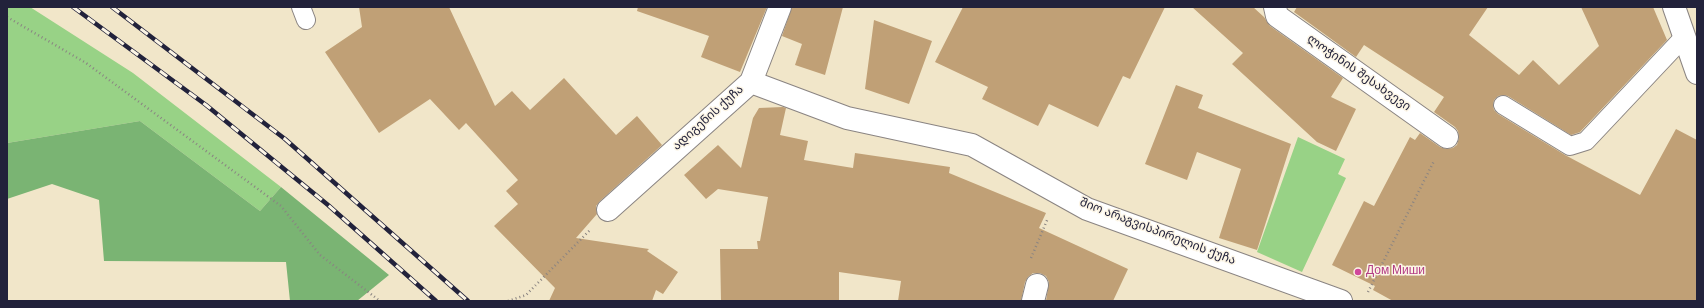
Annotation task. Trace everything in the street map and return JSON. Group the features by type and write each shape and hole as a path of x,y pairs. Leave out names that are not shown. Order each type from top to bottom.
{"street":[{"name":"ადიგენის ქუჩა","path":"608,210 751,82 780,7"},
{"name":"ლოჭინის შესახვევი","path":"1275,7 1277,16 1446,137"},
{"path":"1674,7 1697,73"},
{"name":"შიო არაგვისპირელის ქუჩა","path":"751,82 847,118 972,145 1087,209 1341,301"}],"lane":[{"path":"1503,105 1570,146 1586,141 1684,37"}],"path":[{"path":"7,17 86,63 282,206 320,255 380,301"},
{"path":"1366,294 1446,137"},
{"path":"1035,293 1030,260 1049,216"},
{"path":"508,301 526,295 585,235"}],"green space":[{"path":"7,7 30,7 133,73 281,187 260,211 140,121 7,143"},
{"path":"140,121 260,211 281,187 389,275 357,301 290,301 286,262 104,261 99,200 52,184 7,199 7,143"},
{"path":"1298,137 1345,159 1338,174 1346,178 1302,272 1257,252"}],"building":[{"path":"359,7 449,7 495,106 512,91 530,110 564,78 616,135 637,116 662,145 600,201 596,206 597,214 576,238 649,249 647,251 678,272 663,294 656,290 652,301 549,301 555,288 494,226 518,204 506,191 518,180 466,123 459,130 430,99 379,133 325,52 362,27"},
{"path":"638,7 767,7 740,72 701,57 709,36 637,11"},
{"path":"792,7 843,7 825,75 795,65 802,44 782,36"},
{"path":"963,7 1165,7 1130,79 1123,76 1098,127 1049,104 1038,126 982,99 988,87 935,62"},
{"path":"1192,7 1253,7 1264,17 1270,26 1343,78 1331,97 1356,109 1336,151 1317,142 1232,64 1243,53"},
{"path":"1297,7 1488,7 1469,35 1519,75 1533,60 1559,85 1599,46 1581,7 1653,7 1667,40 1580,132 1571,135 1508,96 1498,96 1494,100 1493,105 1494,110 1498,114 1565,155 1640,195 1676,129 1697,140 1697,301 1393,301 1373,290 1375,286 1332,265 1364,201 1374,206 1410,137 1415,140 1420,133 1440,147 1446,149 1453,148 1457,145 1459,138 1458,131 1455,127 1434,112 1444,97 1364,45 1356,57 1294,12"},
{"path":"874,20 932,41 909,104 865,89"},
{"path":"1176,85 1203,95 1198,108 1291,144 1257,250 1219,238 1241,169 1197,152 1187,180 1145,164"},
{"path":"759,108 786,108 780,135 808,141 804,160 853,168 855,153 950,167 949,173 1046,213 1039,228 1128,269 1113,301 1046,301 1049,282 1046,276 1040,273 1033,273 1025,282 1021,301 898,301 901,281 839,272 839,301 721,301 720,249 758,249 757,241 760,241 768,197 718,189 706,199 684,175 718,145 741,168 753,118"}],"railway":[{"path":"73,7 206,105 328,205 436,301"},
{"path":"112,7 285,139 468,301"}],"place":[{"name":"Дом Миши","path":"1358,272"}]}
